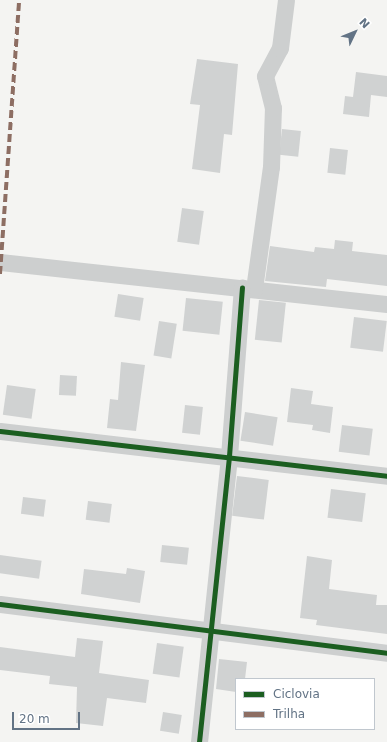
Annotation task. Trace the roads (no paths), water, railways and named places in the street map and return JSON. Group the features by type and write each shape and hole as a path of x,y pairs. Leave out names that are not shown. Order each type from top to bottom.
{"street":[{"path":"199,742 210,628 248,289 271,167 272,108 266,76 280,48 286,0"},
{"path":"0,262 387,304"},
{"path":"0,431 229,456 387,476"},
{"path":"0,604 210,628 387,653"}]}
